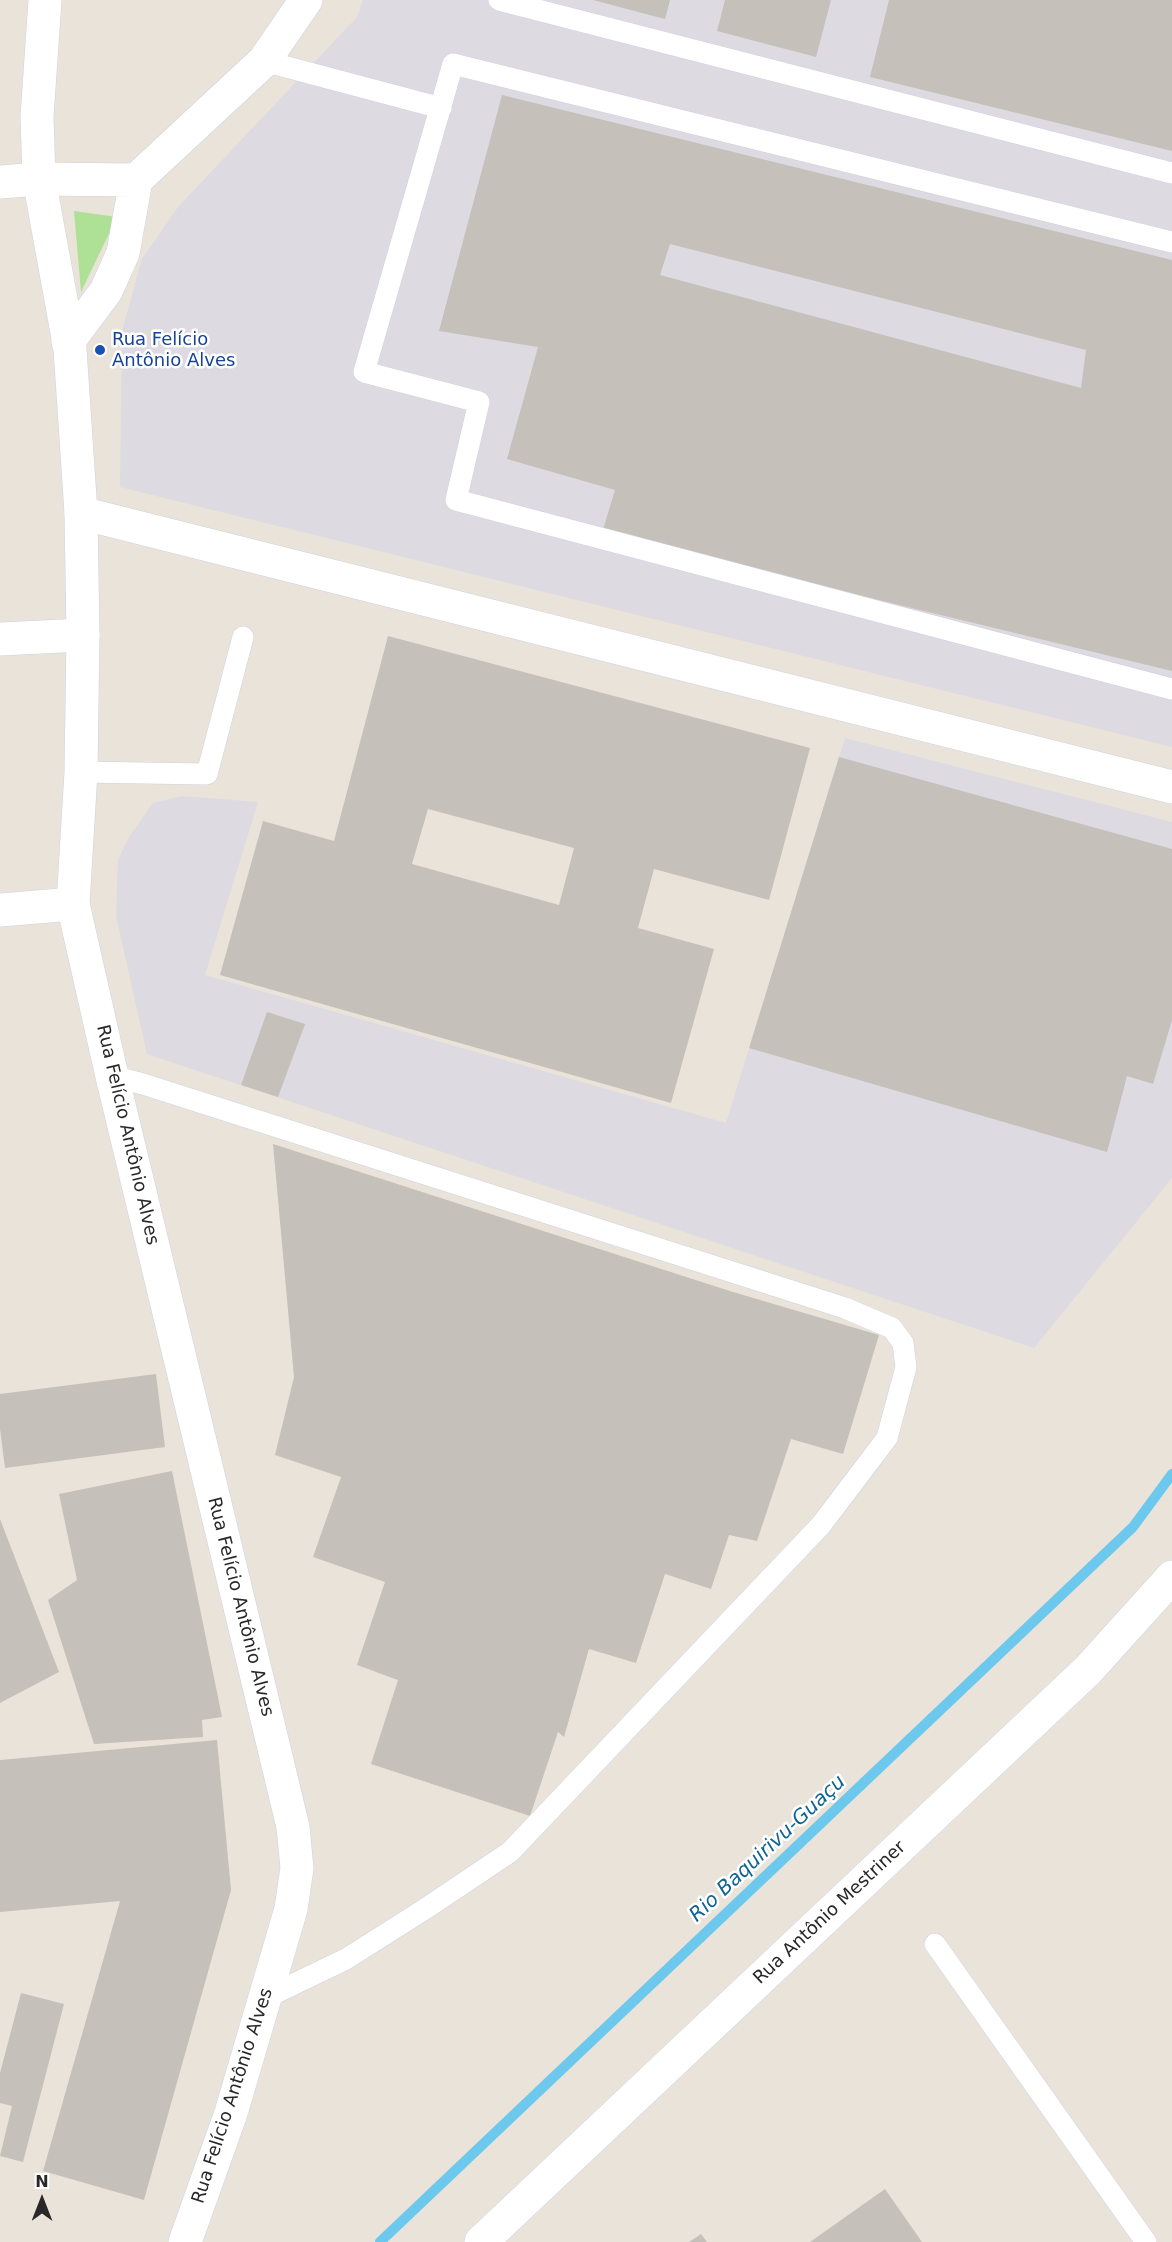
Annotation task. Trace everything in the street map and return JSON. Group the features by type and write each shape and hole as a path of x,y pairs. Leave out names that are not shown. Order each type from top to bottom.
{"street":[{"name":"Rua Felício Antônio Alves","path":"45,0 38,117 39,179 68,342 81,513 83,636 81,772 73,904 112,1076 293,1827 297,1868 291,1909 266,1998 231,2113 184,2242"},
{"path":"68,342 106,291 123,253 136,180 264,61 306,0"},
{"path":"0,182 39,179 136,180"},
{"path":"81,513 1172,787"},
{"path":"0,639 83,636"},
{"path":"0,910 73,904"},
{"name":"Rua Antônio Mestriner","path":"481,2242 1079,1678 1172,1577"}],"lane":[{"path":"499,0 1172,173"},
{"path":"264,61 441,108"},
{"path":"1172,242 453,64 364,372 479,402 456,500 1172,689"},
{"path":"81,772 207,774 243,637"},
{"path":"112,1076 845,1308 892,1328 903,1343 906,1367 887,1438 821,1525 510,1852 425,1910 346,1959 266,1998"},
{"path":"934,1944 1146,2242"}],"shaded area":[{"path":"363,0 1172,0 1172,747 120,487 122,331 142,259 178,207 357,17"},
{"path":"845,738 1172,822 1172,1178 1034,1348 147,1054 116,916 118,860 129,837 153,803 182,796 258,802 205,975 726,1123"}],"green space":[{"path":"74,211 117,217 81,292"}],"building":[{"path":"593,0 670,0 665,19"},
{"path":"725,0 831,0 816,57 717,31"},
{"path":"889,0 1172,0 1172,151 870,77"},
{"path":"502,95 1172,260 1172,671 602,533 615,490 507,459 538,347 439,331","holes":["670,244 1086,350 1081,388 660,275"]},
{"path":"388,636 810,748 769,900 654,869 638,928 714,949 671,1103 220,975 263,821 334,841","holes":["428,809 574,848 559,905 412,864"]},
{"path":"839,757 1172,849 1172,1020 1153,1084 1127,1076 1107,1152 749,1048"},
{"path":"267,1012 305,1024 278,1097 241,1085"},
{"path":"273,1144 733,1292 879,1335 843,1454 791,1439 757,1541 729,1535 711,1589 665,1574 636,1663 589,1649 564,1737 558,1732 530,1816 371,1764 398,1680 357,1665 385,1582 313,1557 341,1477 275,1455 294,1377"},
{"path":"156,1374 165,1447 5,1468 0,1429 0,1394"},
{"path":"172,1471 222,1717 202,1720 203,1737 94,1744 48,1600 77,1580 59,1494"},
{"path":"0,1519 59,1672 0,1703"},
{"path":"217,1740 231,1890 144,2200 43,2171 120,1901 0,1912 0,1760"},
{"path":"21,1993 64,2004 23,2162 0,2156 12,2106 0,2103 0,2073"},
{"path":"885,2189 922,2242 810,2242"},
{"path":"701,2234 707,2242 689,2242"}],"waterway":[{"name":"Rio Baquirivu-Guaçu","path":"380,2242 1133,1527 1172,1474"}],"place":[{"name":"Rua Felício Antônio Alves","path":"100,350"}]}
